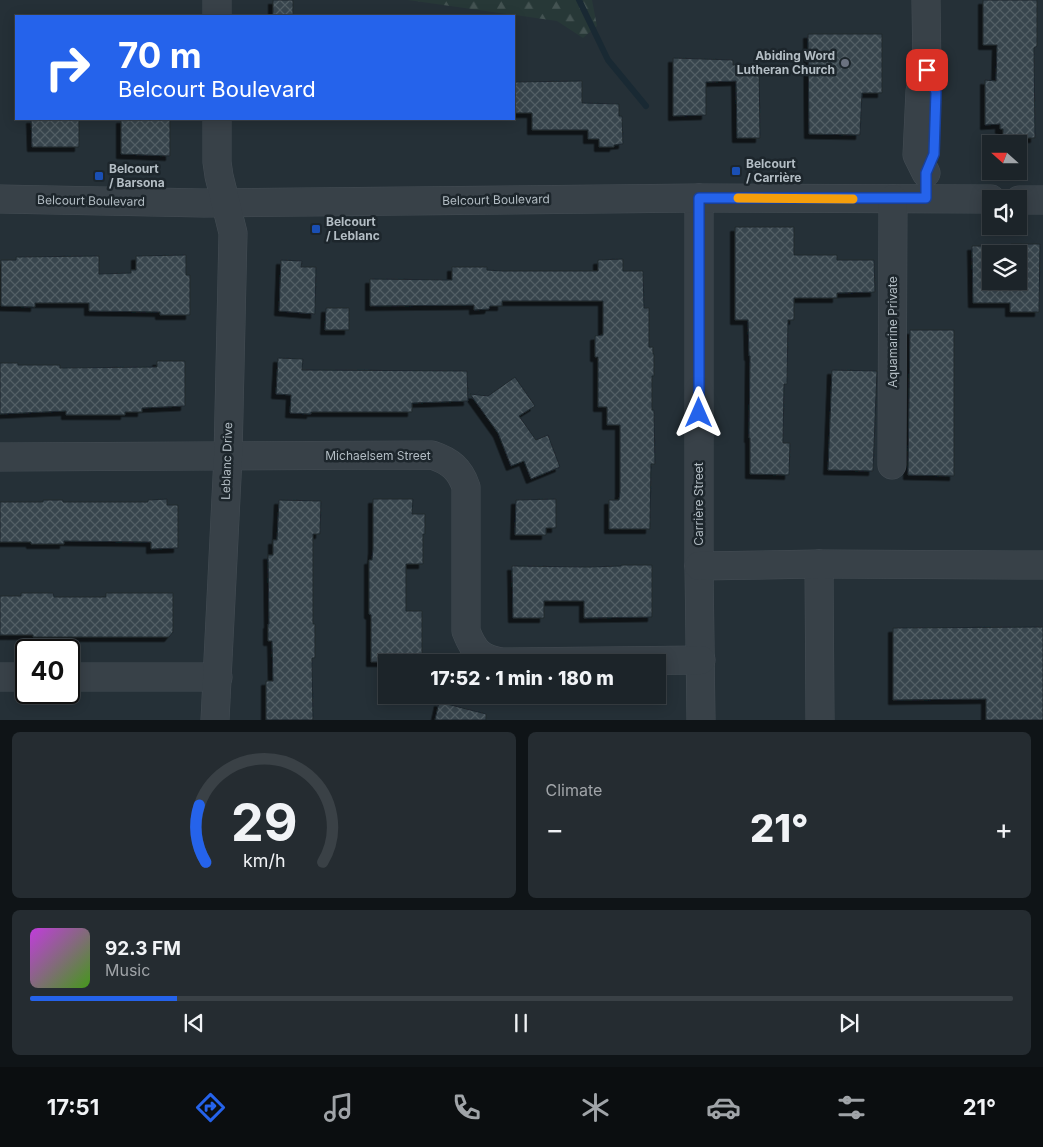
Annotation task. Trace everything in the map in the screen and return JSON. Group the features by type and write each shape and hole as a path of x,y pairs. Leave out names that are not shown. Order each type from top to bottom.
{"street":[{"path":"217,0 217,15"},
{"path":"926,0 927,70 920,91 917,155 926,186"},
{"name":"Leblanc Drive","path":"216,720 228,457 233,233 217,162 217,120"},
{"name":"Belcourt Boulevard","path":"0,200 225,202 699,198 893,199 926,186 982,197"},
{"name":"Carrière Street","path":"699,198 701,720"},
{"name":"Aquamarine Private","path":"892,465 893,199"},
{"path":"1027,200 1043,200"},
{"name":"Michaelsem Street","path":"0,458 432,455 444,459 462,476 466,487 466,631 471,644 479,655 490,660 503,662 700,660"},
{"path":"819,564 820,720"},
{"path":"699,566 819,564 1043,565"},
{"path":"0,677 15,677"},
{"path":"80,677 218,677"}],"green space":[{"path":"408,0 592,0 597,26 583,38 557,21"}],"building":[{"path":"273,0 293,0 293,15 273,15"},
{"path":"983,0 1037,0 1037,46 1034,48 1035,138 1028,138 1028,135 1003,135 1003,129 1000,129 1000,124 985,125 985,80 996,81 997,45 983,45"},
{"name":"Abiding Word Lutheran Church","path":"808,34 882,34 882,93 862,93 860,135 809,134"},
{"path":"673,58 733,60 733,65 759,64 760,138 737,138 736,81 706,82 706,115 673,116"},
{"path":"582,81 582,103 619,104 619,116 622,116 623,144 614,145 614,147 599,147 599,139 588,139 588,130 532,130 532,113 515,113 515,82"},
{"path":"31,120 79,120 79,147 32,147"},
{"path":"121,120 170,120 170,156 121,154"},
{"path":"735,227 794,227 794,255 837,255 837,260 874,260 875,292 837,293 837,298 794,298 794,320 788,320 787,384 784,384 783,443 790,443 789,475 750,474 750,356 748,320 735,320"},
{"path":"1011,244 1040,244 1039,312 1010,312 1010,303 973,303 972,246 982,246 982,290 1027,290 1027,245"},
{"path":"186,255 186,275 190,275 190,315 160,315 160,312 89,311 89,303 35,303 35,307 1,306 1,260 16,260 16,257 99,256 99,274 131,273 131,270 136,270 136,256"},
{"path":"623,259 623,271 643,271 644,308 649,308 649,347 653,347 654,354 652,410 654,410 655,464 651,464 650,529 609,529 609,500 619,500 620,492 620,425 607,425 607,407 598,407 598,357 595,357 595,336 603,335 603,301 502,301 502,306 490,306 489,309 474,310 474,305 370,306 370,279 452,280 452,267 487,267 487,270 502,271 598,271 598,260"},
{"path":"281,260 302,261 301,267 316,267 315,314 279,311"},
{"path":"326,308 349,308 349,330 325,330"},
{"path":"910,330 954,330 954,476 908,475"},
{"path":"278,358 303,359 302,370 467,371 468,401 412,403 412,412 290,413 291,395 276,394"},
{"path":"157,361 185,361 185,406 142,408 142,412 125,412 125,415 66,415 66,411 0,414 0,363 60,365 60,368 157,367"},
{"path":"832,370 877,371 873,471 828,470"},
{"path":"515,377 535,406 519,416 536,440 548,435 560,467 531,479 524,461 511,466 498,433 470,394 488,396"},
{"path":"167,499 167,505 178,505 178,548 151,549 151,542 64,541 64,544 31,544 31,542 0,542 0,502 63,500 63,502 148,502 148,500"},
{"path":"373,499 413,499 412,514 425,514 425,534 423,534 423,564 406,564 406,611 422,611 422,654 378,654 378,662 371,662 369,560 372,560"},
{"path":"556,499 556,528 546,528 546,535 515,535 516,500"},
{"path":"279,500 321,501 320,534 313,534 315,658 312,658 313,720 266,720 266,681 273,681 272,641 268,641 268,555 273,555 273,540 277,540"},
{"path":"652,565 652,617 584,618 584,601 544,601 544,618 513,618 512,566 588,567"},
{"path":"21,593 53,593 54,597 106,597 106,593 173,593 173,632 169,637 33,637 33,635 0,635 0,596 21,596"},
{"path":"1043,627 1043,720 986,720 986,699 893,700 893,628"},
{"path":"439,704 447,704 486,714 486,720 435,720"}],"waterway":[{"path":"579,0 608,60 646,106"}],"slow traffic":[{"path":"738,198 853,199"}],"place":[{"name":"Abiding Word Lutheran Church","path":"845,63"},
{"name":"Belcourt / Carrière","path":"736,171"},
{"name":"Belcourt / Barsona","path":"99,176"},
{"name":"Belcourt / Leblanc","path":"316,229"}],"route":[{"path":"699,413 699,198 926,198 926,173 934,154 936,92 927,70"}]}
